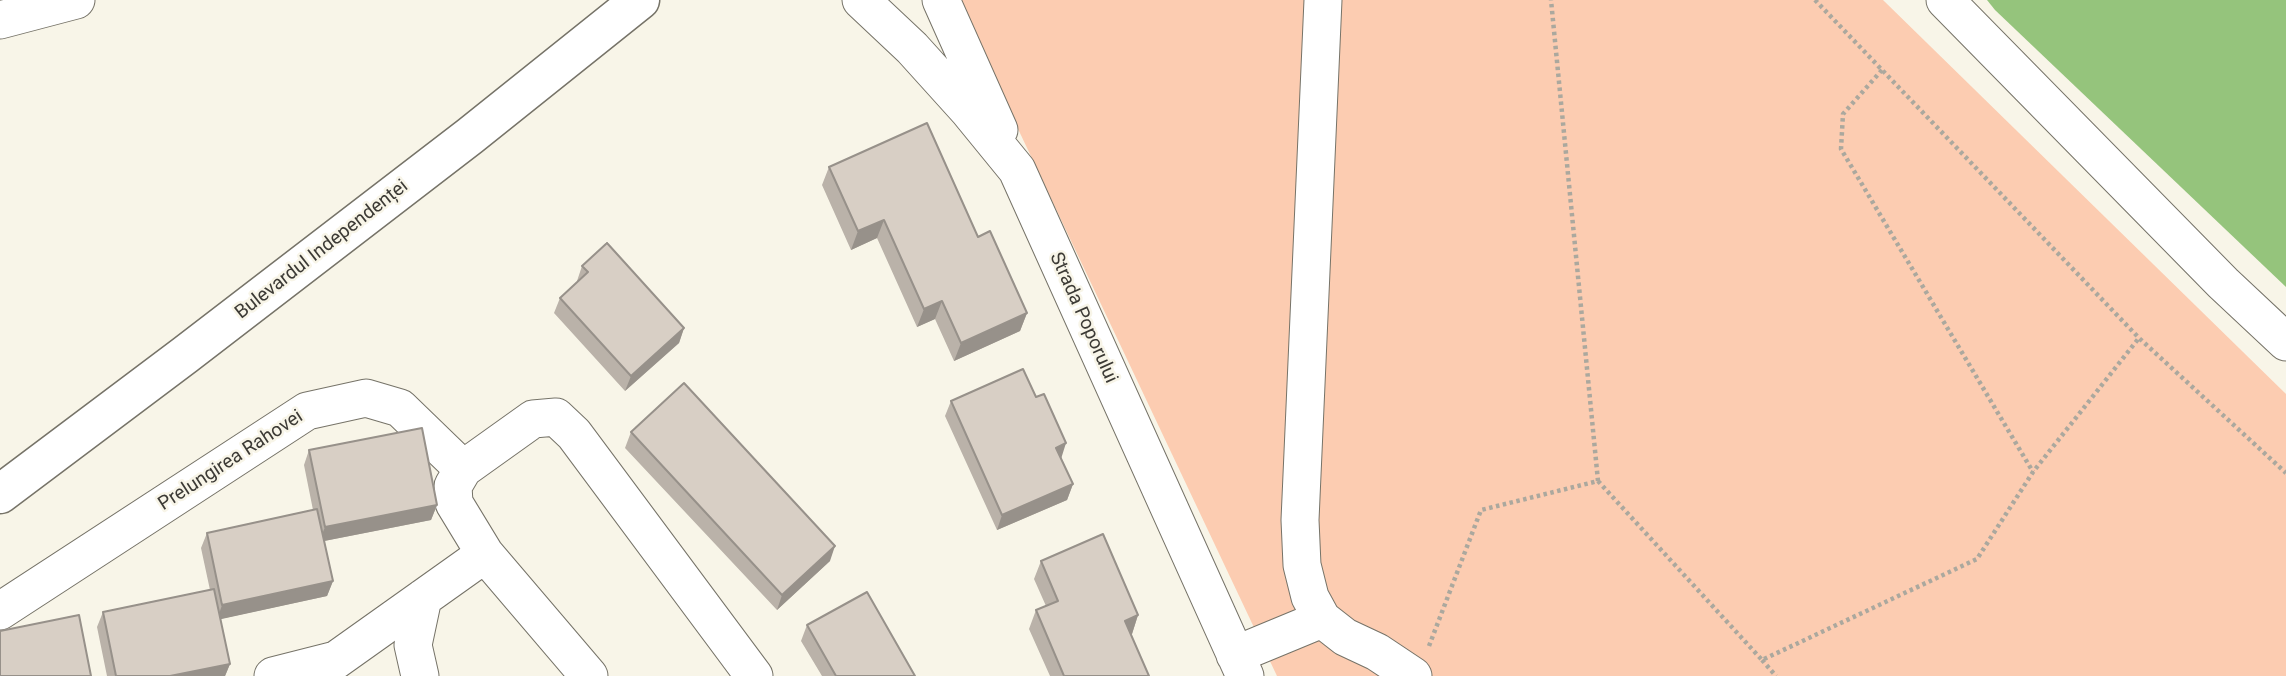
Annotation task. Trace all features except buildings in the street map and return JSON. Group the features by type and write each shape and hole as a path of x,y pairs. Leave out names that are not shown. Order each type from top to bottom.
{"main road":[{"name":"Bulevardul Independenței","path":"0,494 470,136 640,0"}],"street":[{"path":"0,20 76,0"},
{"name":"Strada Poporului","path":"860,0 912,48 1017,170 1240,665"},
{"path":"941,0 1017,170"},
{"path":"1322,0 1300,520 1302,565 1310,597 1322,619 1345,637 1377,652 1420,663"},
{"path":"1945,0 2222,283 2286,342"},
{"name":"Prelungirea Rahovei","path":"0,611 307,411 366,398 400,408 463,469"},
{"path":"589,676 485,554 454,503 453,486 463,469 533,419 556,417 574,434 754,676"},
{"path":"272,676 336,660 485,554"},
{"path":"420,676 414,645 423,598"},
{"path":"1240,665 1322,619"}],"path":[{"path":"1551,0 1598,481 1776,676"},
{"path":"1815,0 2139,338 2286,473"},
{"path":"1882,70 1843,114 1841,149 2033,472"},
{"path":"1762,660 1977,559 2033,472 2139,338"},
{"path":"1420,663 1481,510 1598,481"}],"shaded area":[{"path":"957,0 1883,0 2286,394 2286,676 1277,676"},
{"path":"1987,0 2286,0 2286,287 1995,10"}]}
